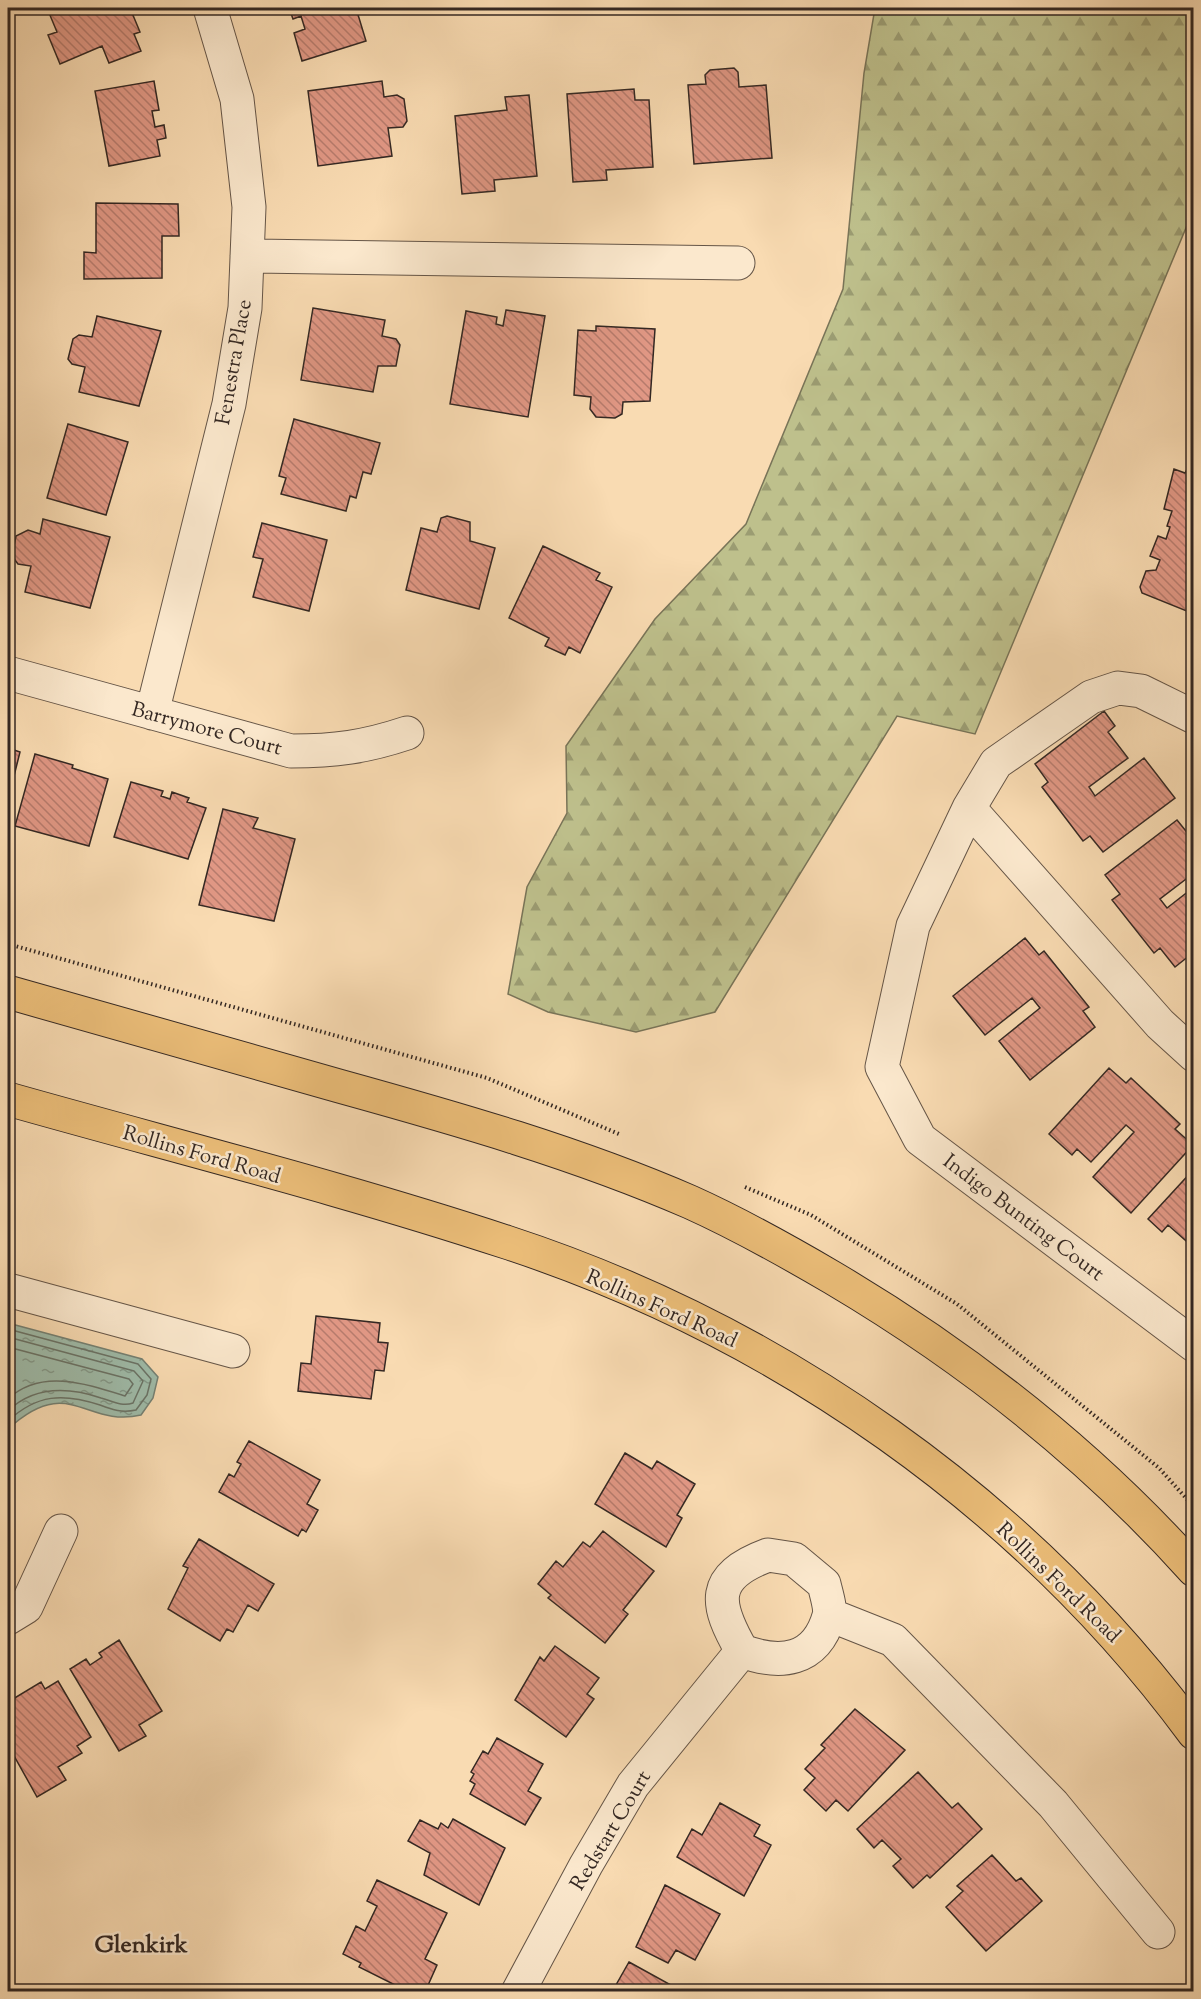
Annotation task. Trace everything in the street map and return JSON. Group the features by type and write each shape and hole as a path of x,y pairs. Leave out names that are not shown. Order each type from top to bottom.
{"main road":[{"path":"8,992 404,1104 572,1155 693,1203 797,1257 904,1320 1018,1402 1146,1516 1194,1570"},
{"name":"Rollins Ford Road","path":"8,1099 508,1242 628,1289 768,1357 844,1402 964,1493 1027,1548 1130,1652 1194,1733"}],"street":[{"name":"Fenestra Place","path":"152,713 229,404 245,308 249,207 237,99 210,8"},
{"path":"247,256 738,263"},
{"name":"Barrymore Court","path":"8,673 291,751 336,751 371,745 407,733"},
{"path":"1194,717 1141,691 1118,688 1091,697 996,763 969,808 1160,1024 1194,1055"},
{"name":"Indigo Bunting Court","path":"969,808 913,926 882,1067 920,1139 1194,1345"},
{"path":"8,1290 233,1351"},
{"path":"8,1618 26,1607 61,1531"},
{"path":"768,1555 794,1559 824,1584 830,1615 816,1642 796,1658 766,1660 742,1651 728,1627 720,1605 729,1579 743,1564 768,1555"},
{"path":"830,1615 893,1640 1053,1804 1158,1932"},
{"name":"Redstart Court","path":"519,1992 586,1865 633,1785 742,1651"}],"green space":[{"path":"875,8 1193,8 1193,211 975,734 897,716 715,1012 636,1032 548,1012 508,994 527,887 567,813 566,746 655,619 746,524 843,289 864,73"}],"water":[{"path":"8,1323 142,1359 158,1377 153,1398 141,1415 122,1417 105,1415 62,1403 47,1405 29,1413 8,1429"}],"building":[{"path":"47,8 130,8 140,32 134,34 141,51 109,63 102,46 60,64 48,35 57,32"},
{"path":"289,8 356,8 366,41 302,61 294,33 305,29 301,16 293,19"},
{"path":"734,68 738,72 739,87 766,85 772,158 694,164 688,85 706,84 705,75 710,70"},
{"path":"154,81 159,110 152,111 155,127 164,125 166,138 157,140 160,156 109,166 95,91"},
{"path":"382,81 384,97 397,95 404,99 407,121 403,127 388,128 392,156 318,166 308,91"},
{"path":"634,89 635,100 649,100 653,167 606,170 607,180 573,182 567,94"},
{"path":"529,95 537,176 494,180 495,191 462,194 455,116 507,110 505,97"},
{"path":"96,203 178,204 179,236 162,236 162,278 84,279 84,252 96,253"},
{"path":"313,308 385,320 382,336 396,339 400,345 396,366 378,366 373,392 301,380"},
{"path":"506,310 545,316 528,417 450,404 466,311 497,317 496,324 503,326"},
{"path":"97,316 161,331 139,406 79,392 85,367 72,364 68,359 73,339 79,335 92,337"},
{"path":"596,326 655,329 650,401 623,402 622,414 615,418 596,417 590,409 591,397 574,395 578,330 596,331"},
{"path":"294,419 380,443 371,474 363,472 356,498 350,496 346,511 281,494 286,478 279,476"},
{"path":"68,424 128,442 106,515 47,498"},
{"path":"1194,456 1194,614 1142,593 1140,587 1146,571 1156,570 1160,560 1150,556 1158,536 1166,539 1170,527 1167,526 1172,511 1164,509 1174,469 1185,473"},
{"path":"447,516 470,522 470,541 495,548 479,609 406,590 421,528 437,532 441,518"},
{"path":"43,519 110,537 90,608 25,592 31,566 18,564 12,556 16,536 28,530 40,534"},
{"path":"262,523 327,540 309,611 253,597 263,559 253,557"},
{"path":"543,546 600,573 596,580 612,587 580,653 569,647 565,655 545,646 549,638 509,618"},
{"path":"1104,711 1115,726 1108,732 1128,758 1089,787 1095,796 1144,758 1175,798 1103,852 1090,836 1083,841 1042,787 1048,782 1035,764"},
{"path":"8,748 20,752 8,800"},
{"path":"35,754 73,765 72,768 108,779 89,846 15,826"},
{"path":"131,782 163,791 161,796 170,799 172,792 189,798 187,802 206,808 188,859 114,837"},
{"path":"223,809 258,818 253,828 295,839 274,921 199,905"},
{"path":"1177,820 1194,841 1194,873 1160,899 1167,908 1194,887 1194,952 1175,967 1160,948 1154,953 1112,900 1120,894 1105,875"},
{"path":"1025,938 1039,955 1044,951 1089,1007 1083,1011 1095,1027 1030,1080 999,1041 1040,1008 1032,998 985,1035 953,996"},
{"path":"1109,1068 1126,1083 1131,1078 1180,1124 1175,1129 1193,1145 1131,1213 1093,1177 1134,1132 1126,1125 1091,1162 1077,1149 1072,1155 1049,1134"},
{"path":"1194,1169 1193,1247 1168,1225 1162,1232 1148,1219"},
{"path":"316,1316 380,1323 378,1342 388,1343 384,1371 375,1370 371,1399 298,1391 301,1363 311,1364"},
{"path":"249,1441 320,1480 307,1504 318,1510 306,1532 302,1529 298,1536 219,1492 229,1474 234,1477 241,1464 237,1462"},
{"path":"625,1453 652,1469 657,1461 695,1484 677,1515 682,1518 666,1547 595,1504"},
{"path":"603,1531 654,1571 623,1610 628,1614 605,1643 548,1598 551,1595 538,1584 556,1561 563,1567 583,1542 590,1547"},
{"path":"199,1539 274,1584 258,1611 248,1605 233,1632 227,1629 220,1641 168,1609 188,1568 183,1566"},
{"path":"119,1640 162,1711 139,1725 146,1736 119,1751 70,1669 86,1659 90,1665 102,1657 99,1653"},
{"path":"555,1646 599,1678 587,1694 594,1699 566,1737 515,1700 540,1657 544,1661"},
{"path":"58,1681 91,1737 77,1746 82,1753 58,1767 66,1780 37,1797 8,1745 8,1702 41,1682 45,1689"},
{"path":"855,1709 905,1750 848,1811 836,1800 826,1811 804,1790 815,1778 805,1769 825,1748 821,1745"},
{"path":"497,1738 543,1764 528,1791 541,1798 525,1825 470,1794 475,1784 470,1781 474,1774 471,1772 483,1751 488,1754"},
{"path":"918,1772 952,1808 958,1803 982,1829 930,1878 927,1875 913,1888 893,1866 901,1859 882,1840 874,1848 857,1829"},
{"path":"720,1803 760,1825 754,1836 771,1845 744,1896 677,1857 692,1829 702,1835"},
{"path":"453,1819 505,1848 479,1905 424,1875 430,1853 408,1841 420,1820 438,1829 441,1823 448,1828"},
{"path":"992,1855 1016,1881 1021,1878 1042,1901 986,1951 946,1907 963,1891 957,1886"},
{"path":"377,1880 447,1913 425,1959 437,1965 425,1992 409,1992 359,1967 361,1963 343,1954 356,1926 365,1931 377,1906 367,1901"},
{"path":"665,1885 720,1914 695,1960 676,1950 668,1963 636,1947"},
{"path":"629,1962 680,1990 679,1992 612,1992"}],"district":[{"name":"Glenkirk","path":"141,1944"}]}
